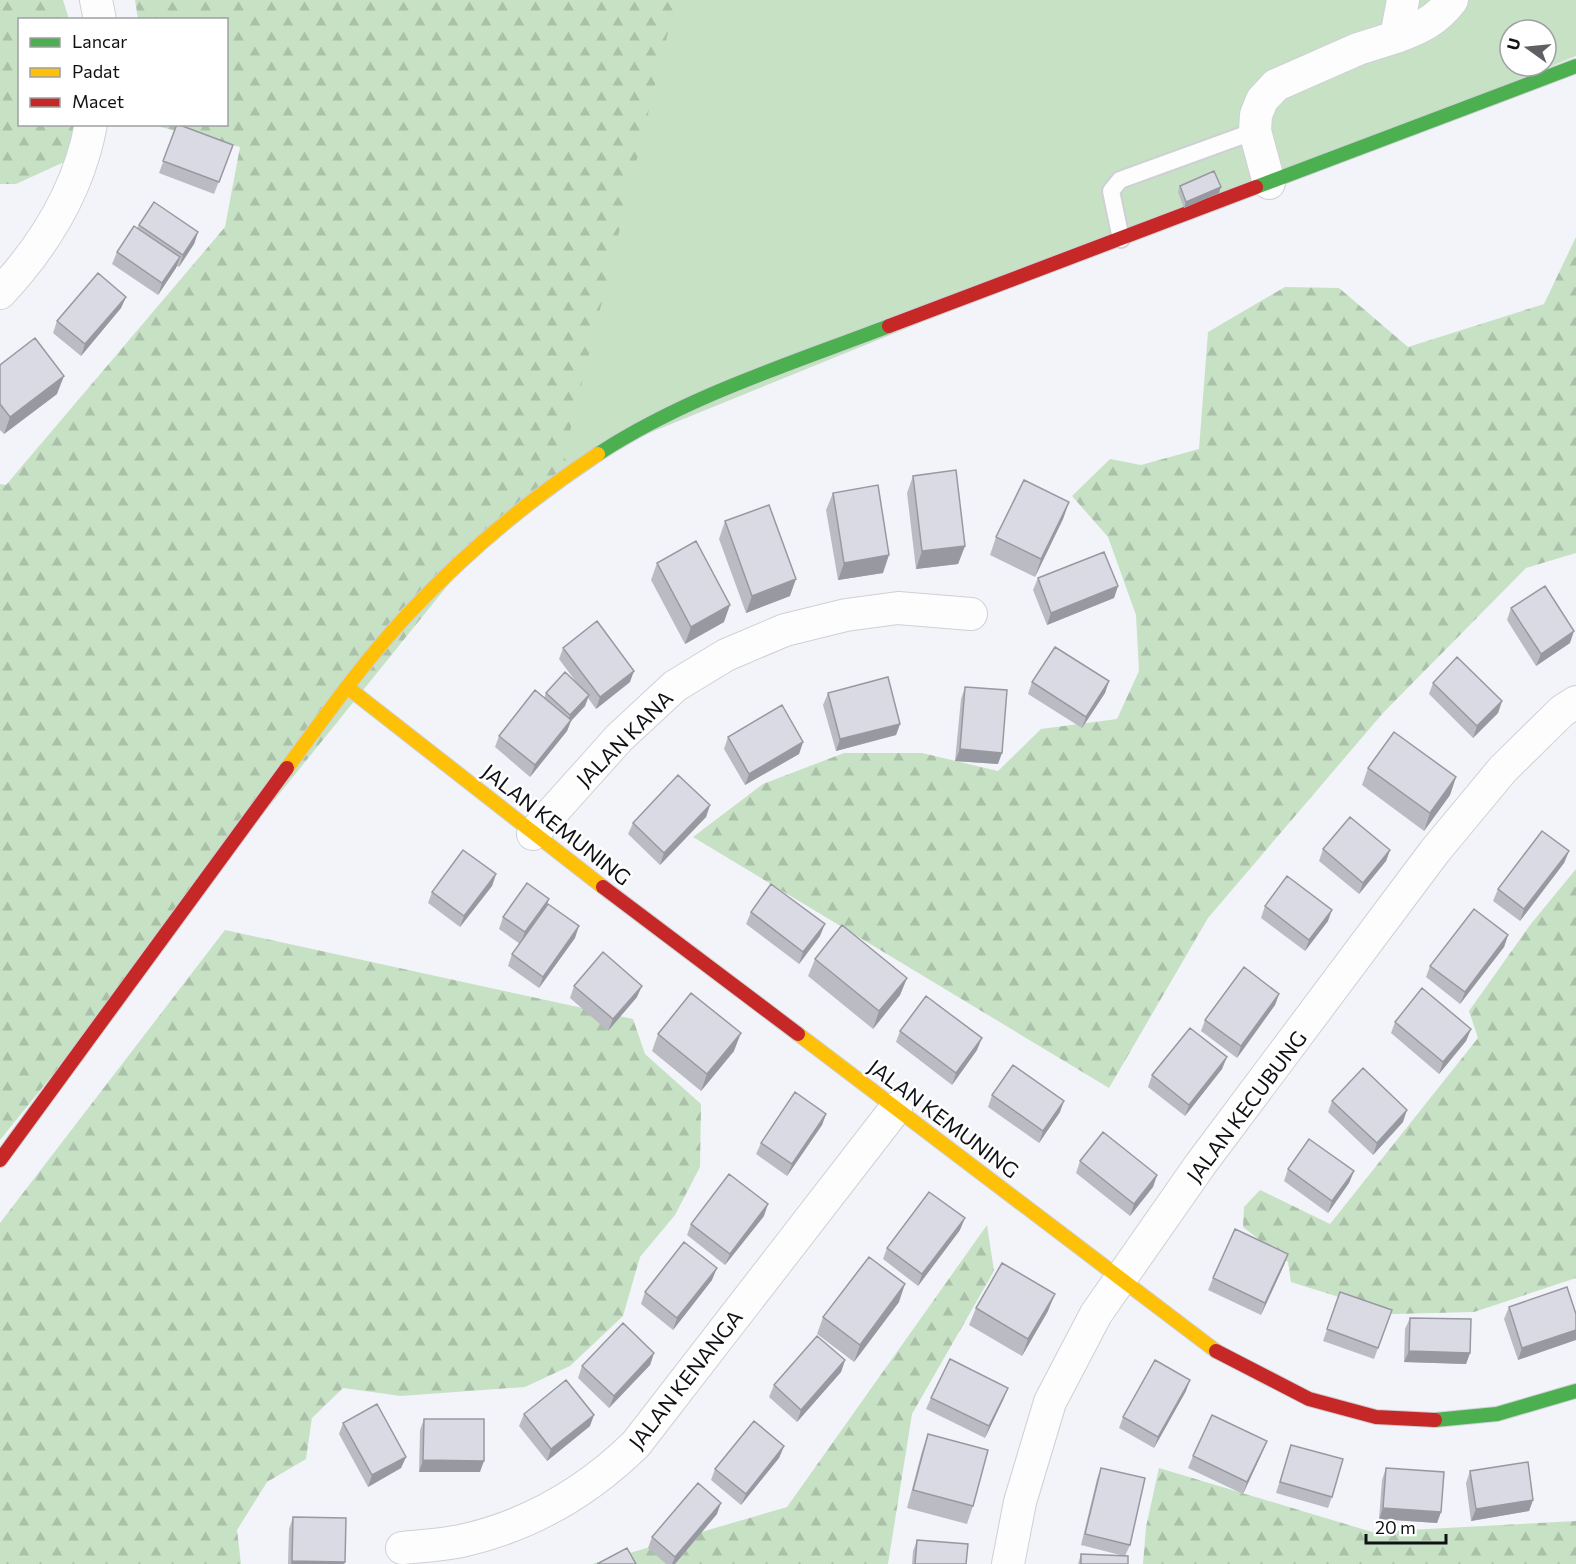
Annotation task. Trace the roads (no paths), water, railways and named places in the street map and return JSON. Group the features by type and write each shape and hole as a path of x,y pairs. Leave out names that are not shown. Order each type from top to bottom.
{"street":[{"path":"96,0 100,18"},
{"path":"1396,37 1403,0"},
{"path":"1269,183 1255,131 1256,115 1262,100 1276,85 1358,49 1427,24 1441,15 1452,0"},
{"path":"0,1160 347,687 409,613 481,544 563,477 626,436 707,395 1576,66"},
{"path":"0,293 28,263 56,220 86,152 91,126"},
{"name":"JALAN KANA","path":"533,834 619,738 675,686 726,655 785,630 846,615 898,608 971,614"},
{"name":"JALAN KEMUNING","path":"347,687 533,834 1225,1358 1309,1399 1376,1417 1440,1420 1497,1414 1576,1391"},
{"name":"JALAN KECUBUNG","path":"1008,1564 1020,1502 1050,1402 1096,1314 1200,1165 1435,851 1503,769 1562,711 1576,702"},
{"name":"JALAN KENANGA","path":"402,1548 460,1542 515,1525 570,1497 607,1472 636,1444 896,1108"}],"lane":[{"path":"1120,239 1111,191 1120,180 1255,131"}]}
